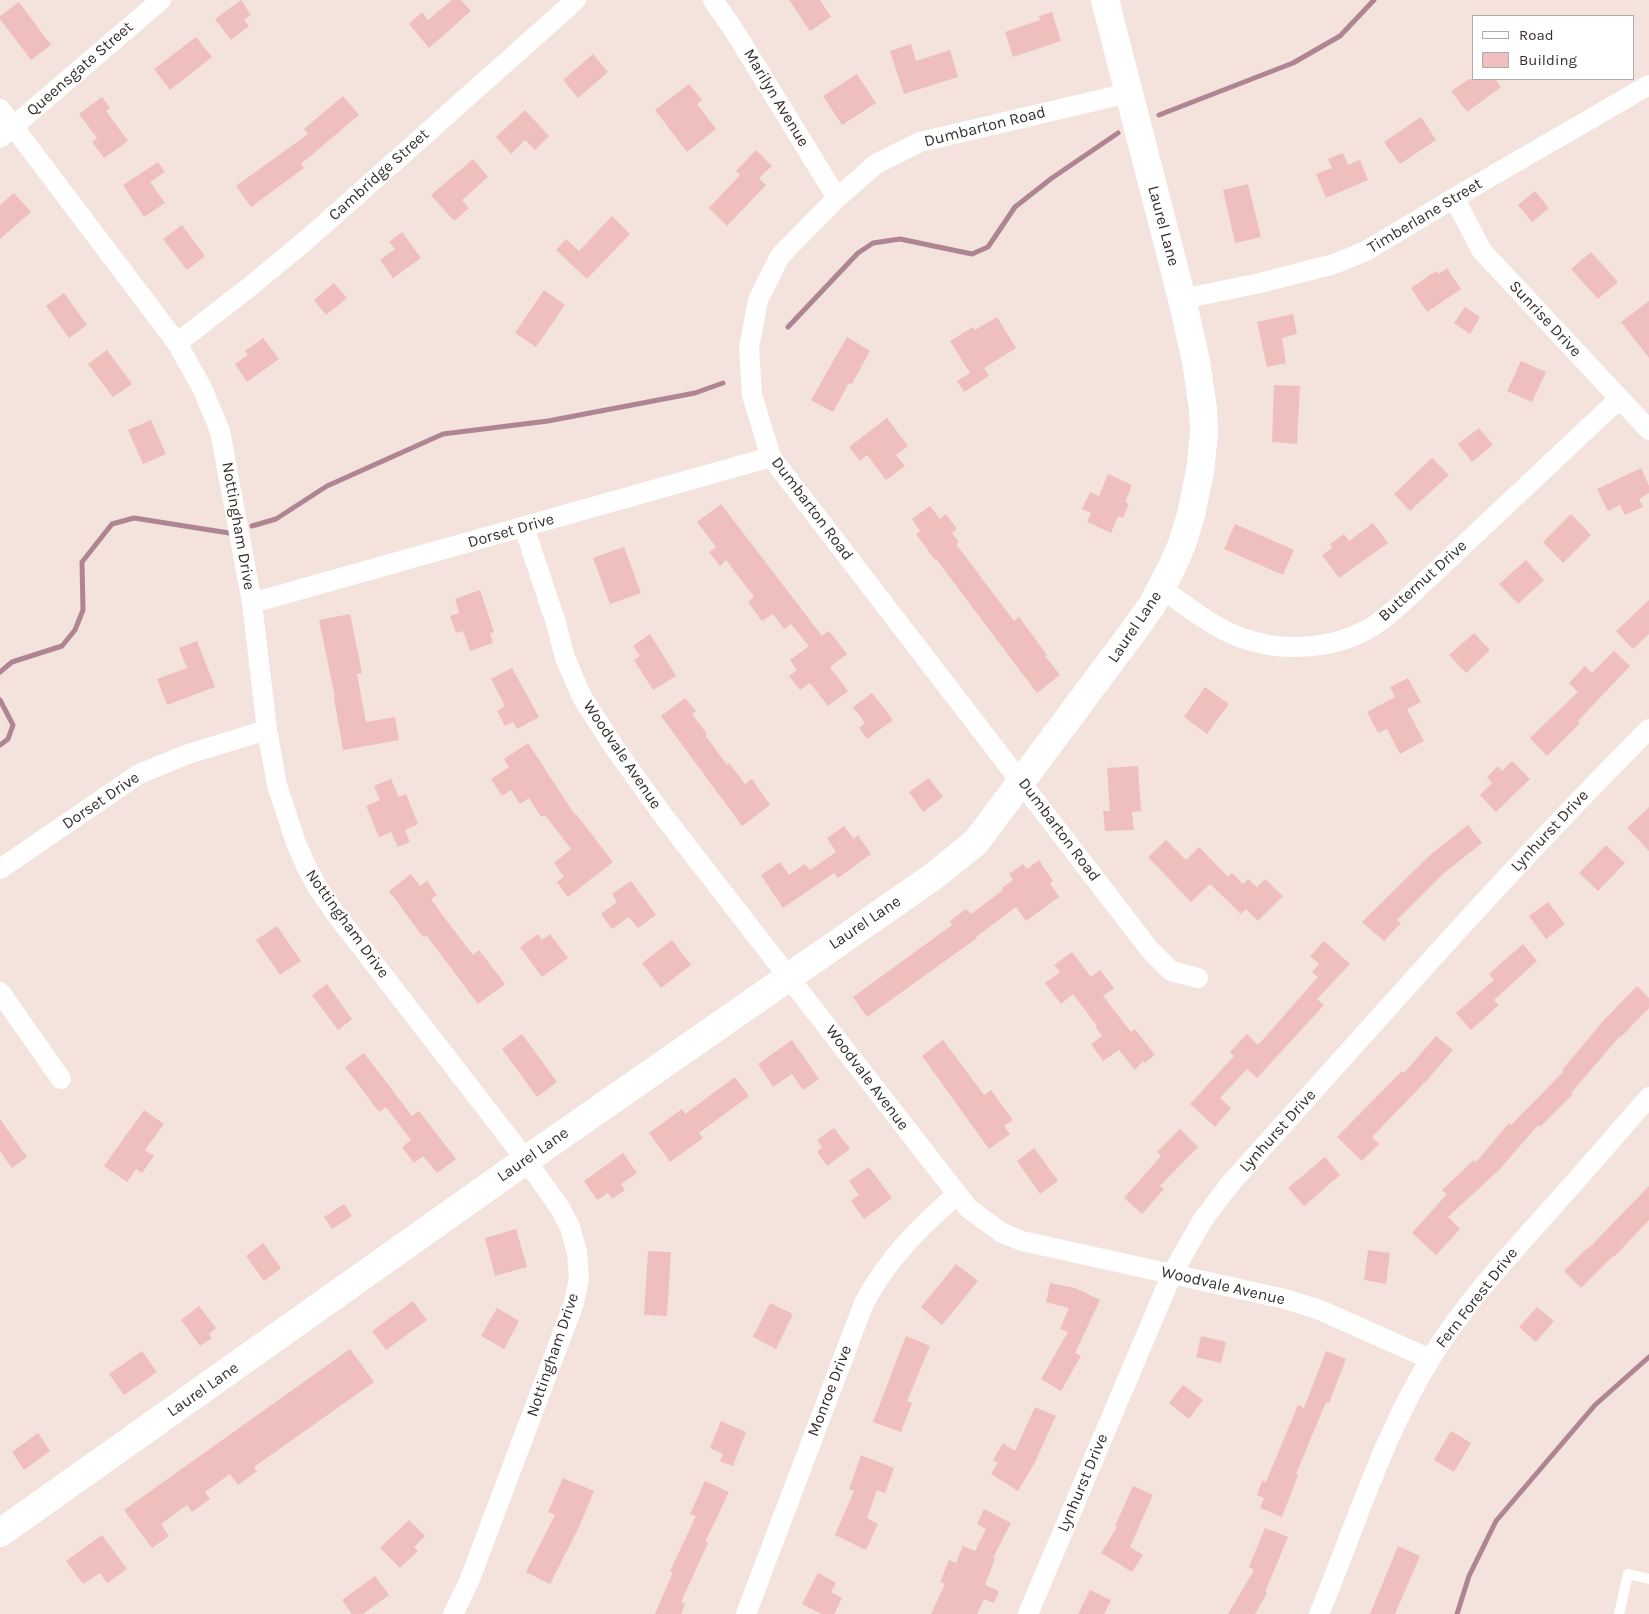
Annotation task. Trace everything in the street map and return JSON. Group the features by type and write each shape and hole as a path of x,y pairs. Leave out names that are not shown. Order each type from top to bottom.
{"street":[{"name":"Queensgate Street","path":"6,133 160,0"},
{"name":"Cambridge Street","path":"176,343 247,289 311,236 576,0"},
{"name":"Marilyn Avenue","path":"713,0 735,32 836,198"},
{"name":"Laurel Lane","path":"0,1533 526,1160 934,876 976,842 1132,633 1161,588 1176,558 1191,515 1200,470 1204,434 1203,409 1196,361 1182,299 1105,0"},
{"name":"Timberlane Street","path":"1182,299 1260,283 1352,258 1649,85"},
{"name":"Dumbarton Road","path":"1128,93 920,142 876,164 836,198 780,256 758,300 749,348 752,395 771,457 1150,950 1171,971 1198,978"},
{"name":"Nottingham Drive","path":"0,110 6,133 176,343 202,388 220,431 252,603 266,730 277,785 305,864 318,888 341,920 526,1160 560,1208 570,1227 578,1252 578,1278 574,1303 470,1579 453,1614"},
{"name":"Sunrise Drive","path":"1454,198 1482,251 1649,430"},
{"name":"Butternut Drive","path":"1161,588 1212,624 1242,638 1275,645 1308,647 1354,636 1377,624 1401,604 1619,399"},
{"name":"Dorset Drive","path":"252,603 771,457"},
{"name":"Woodvale Avenue","path":"524,527 556,622 565,658 582,697 616,750 666,818 956,1195 968,1208 1002,1233 1022,1241 1285,1298 1312,1307 1430,1359"},
{"name":"Lynhurst Drive","path":"1028,1614 1172,1274 1202,1221 1230,1184 1514,869 1649,729"},
{"name":"Dorset Drive","path":"0,869 139,774 188,754 266,730"},
{"path":"0,992 61,1079"},
{"name":"Fern Forest Drive","path":"1319,1614 1388,1442 1408,1398 1430,1359 1454,1323 1493,1273 1649,1097"},
{"name":"Monroe Drive","path":"746,1614 864,1303 904,1243 956,1195"}],"lane":[{"path":"1619,1614 1628,1574 1649,1579"}],"building":[{"path":"241,0 251,15 244,20 249,26 231,40 215,19"},
{"path":"452,0 461,0 471,11 429,48 409,24 422,12 428,20"},
{"path":"789,0 820,0 831,17 810,31"},
{"path":"19,2 51,45 31,60 0,19 0,16"},
{"path":"1052,12 1061,41 1013,57 1005,32 1040,20 1039,16"},
{"path":"196,37 212,57 170,90 154,69"},
{"path":"911,44 916,61 950,50 958,77 904,94 890,51"},
{"path":"593,54 608,72 578,98 563,80"},
{"path":"857,74 876,103 842,125 823,96"},
{"path":"1469,79 1496,80 1501,87 1467,112 1451,91"},
{"path":"689,84 702,100 697,104 716,129 687,152 655,110"},
{"path":"343,96 359,115 301,164 304,168 251,207 236,186 308,134 304,129"},
{"path":"102,97 110,108 106,111 128,141 104,158 92,142 97,138 79,114"},
{"path":"525,110 549,136 535,150 525,140 511,154 496,137"},
{"path":"1421,117 1436,140 1400,164 1384,142"},
{"path":"756,150 772,166 759,178 766,185 727,226 709,208 740,175 736,171"},
{"path":"1343,153 1348,165 1360,160 1368,180 1326,198 1316,174 1332,168 1328,159"},
{"path":"473,159 488,177 462,200 469,208 454,221 431,195"},
{"path":"158,162 165,172 150,182 165,203 144,217 123,185"},
{"path":"1248,184 1261,237 1235,243 1223,190"},
{"path":"1535,191 1549,208 1532,222 1518,205"},
{"path":"14,193 31,212 0,239 0,205"},
{"path":"612,216 630,234 587,279 556,250 566,239 579,251"},
{"path":"182,225 205,256 187,270 163,239"},
{"path":"402,232 421,258 393,278 380,260 395,249 389,242"},
{"path":"1591,252 1618,282 1598,299 1571,269"},
{"path":"1447,268 1461,289 1427,312 1411,288 1436,271 1439,274"},
{"path":"334,283 347,298 326,315 314,300"},
{"path":"544,290 565,305 536,347 515,333"},
{"path":"64,293 87,325 69,338 46,306"},
{"path":"1649,301 1649,358 1621,322"},
{"path":"1465,307 1480,317 1470,334 1454,323"},
{"path":"1293,314 1297,334 1282,338 1286,363 1267,367 1257,322"},
{"path":"997,317 1016,348 984,368 989,376 964,392 957,381 970,373 950,341 973,327 975,330"},
{"path":"847,337 870,351 852,384 849,383 833,412 811,400"},
{"path":"263,338 279,359 247,382 235,364 248,355 245,351"},
{"path":"107,350 132,384 113,397 88,364"},
{"path":"1521,361 1546,372 1532,402 1507,391"},
{"path":"1274,385 1300,386 1297,444 1272,442"},
{"path":"887,418 908,446 896,455 905,466 886,480 867,455 860,461 849,447"},
{"path":"151,420 166,454 143,464 128,430"},
{"path":"1479,428 1493,445 1472,462 1458,444"},
{"path":"1432,458 1449,475 1410,511 1394,494"},
{"path":"1641,468 1649,486 1649,493 1639,499 1643,507 1625,515 1620,505 1608,511 1597,489"},
{"path":"1108,474 1132,485 1125,502 1129,504 1123,518 1118,516 1111,533 1087,522 1091,513 1082,509 1090,492 1099,496"},
{"path":"721,504 822,636 829,631 847,654 830,667 848,691 828,706 810,683 800,690 789,676 797,670 790,660 809,646 791,624 784,629 773,614 762,621 748,602 754,597 726,560 720,566 709,552 716,547 697,522"},
{"path":"930,506 940,519 946,514 957,529 952,533 959,542 956,544 1014,621 1019,617 1060,675 1037,693 916,534 920,531 912,519"},
{"path":"1571,514 1591,535 1563,563 1543,542"},
{"path":"1373,523 1388,543 1339,578 1322,555 1332,548 1330,544 1344,534 1349,541"},
{"path":"1235,524 1294,550 1283,575 1224,549"},
{"path":"624,547 641,593 610,604 593,558"},
{"path":"1526,560 1544,580 1518,604 1499,584"},
{"path":"480,590 494,632 490,633 493,643 470,651 463,631 456,633 450,616 459,613 455,599"},
{"path":"1649,600 1649,634 1633,649 1616,631"},
{"path":"350,614 362,673 357,674 366,722 395,717 399,740 343,750 335,697 319,620"},
{"path":"1474,633 1490,650 1466,673 1449,655"},
{"path":"650,634 676,676 653,690 634,660 640,656 633,646"},
{"path":"197,641 215,687 167,705 157,679 187,668 179,648"},
{"path":"1614,651 1630,666 1578,721 1580,723 1547,756 1530,738 1578,692 1569,683 1585,666 1592,673"},
{"path":"512,668 539,717 517,729 513,722 505,726 497,711 505,706 491,679"},
{"path":"1408,678 1421,702 1407,709 1424,741 1400,754 1387,729 1378,733 1367,712 1395,697 1390,687"},
{"path":"1205,687 1229,704 1207,734 1184,717"},
{"path":"872,693 893,720 867,739 859,728 865,723 853,707"},
{"path":"685,698 696,711 692,714 707,734 705,735 727,765 729,763 745,784 752,779 770,805 742,826 661,716"},
{"path":"528,743 575,815 613,862 568,897 557,882 564,877 554,863 571,849 545,815 541,817 529,798 520,804 511,790 502,796 491,779 509,767 504,759"},
{"path":"1512,761 1530,779 1496,812 1480,795 1492,783 1487,777 1498,766 1502,771"},
{"path":"1138,766 1141,811 1132,812 1134,830 1105,831 1103,811 1110,811 1107,768"},
{"path":"929,778 943,797 923,812 909,792"},
{"path":"391,779 399,797 406,794 418,824 405,830 410,842 398,847 391,832 379,837 366,806 380,800 374,786"},
{"path":"1649,807 1649,851 1627,828"},
{"path":"1468,825 1482,843 1444,873 1397,920 1401,923 1384,941 1362,922 1430,855"},
{"path":"844,826 854,839 858,835 871,854 838,878 834,873 783,908 761,875 780,862 789,875 805,864 810,870 836,852 827,838"},
{"path":"1166,840 1186,860 1199,847 1228,877 1232,873 1243,884 1248,879 1257,887 1265,879 1283,896 1258,921 1246,909 1241,914 1210,884 1191,902 1148,857"},
{"path":"1606,845 1625,863 1598,891 1579,873"},
{"path":"1039,860 1053,881 1050,883 1059,897 1026,921 1016,907 977,938 867,1017 853,997 952,925 950,921 966,909 971,914 1003,890 1002,888 1013,880 1009,874 1023,864 1027,869"},
{"path":"411,874 420,886 427,881 437,895 431,899 446,920 473,955 479,950 505,984 478,1004 426,935 423,937 389,891"},
{"path":"631,881 656,915 638,928 629,917 612,929 601,914 617,902 612,894"},
{"path":"1548,902 1565,924 1546,939 1529,916"},
{"path":"277,926 301,961 280,975 256,940"},
{"path":"538,934 542,940 550,934 568,958 542,977 520,947"},
{"path":"672,940 691,965 661,988 642,963"},
{"path":"1324,941 1350,964 1317,999 1324,1005 1257,1078 1247,1069 1220,1098 1231,1108 1215,1127 1190,1104 1234,1056 1230,1052 1247,1034 1258,1045 1318,977 1312,972 1319,964 1310,956"},
{"path":"1523,944 1537,961 1494,1000 1499,1005 1471,1030 1456,1013 1494,980 1489,974"},
{"path":"1072,952 1091,977 1100,970 1114,988 1103,996 1131,1032 1135,1029 1155,1055 1145,1063 1143,1061 1135,1070 1119,1050 1103,1061 1091,1044 1102,1036 1096,1028 1097,1026 1073,994 1061,1004 1045,983 1060,972 1054,965"},
{"path":"327,984 352,1019 338,1030 312,995"},
{"path":"1637,986 1649,998 1649,1008 1620,1036 1571,1093 1573,1094 1540,1127 1538,1125 1500,1169 1448,1217 1460,1229 1436,1255 1412,1233 1447,1194 1442,1190 1474,1160 1476,1162 1509,1123 1511,1125 1564,1071 1562,1070 1604,1020"},
{"path":"522,1034 557,1082 537,1097 502,1049"},
{"path":"1436,1036 1453,1050 1372,1137 1379,1144 1362,1161 1337,1137 1402,1071 1404,1073"},
{"path":"792,1040 819,1079 803,1090 792,1074 773,1087 758,1064"},
{"path":"943,1040 984,1095 991,1090 1013,1120 1004,1126 1010,1134 989,1149 922,1056"},
{"path":"364,1053 412,1116 419,1111 456,1159 437,1173 423,1156 414,1163 402,1147 411,1140 386,1107 379,1112 345,1067"},
{"path":"735,1077 749,1096 699,1133 703,1138 670,1162 649,1133 682,1109 685,1114"},
{"path":"144,1110 164,1124 145,1150 154,1156 142,1173 136,1169 127,1182 104,1166"},
{"path":"0,1119 27,1157 12,1168 0,1151"},
{"path":"834,1128 850,1149 827,1166 817,1152 822,1147 817,1140"},
{"path":"1180,1129 1198,1147 1160,1186 1164,1189 1142,1214 1124,1198 1161,1156 1157,1152"},
{"path":"1034,1148 1058,1181 1040,1194 1017,1161"},
{"path":"623,1153 637,1173 621,1184 625,1190 612,1199 608,1193 597,1200 584,1181"},
{"path":"1325,1157 1340,1175 1304,1206 1288,1188"},
{"path":"869,1167 892,1198 864,1219 851,1201 859,1195 849,1181"},
{"path":"1649,1186 1649,1220 1581,1288 1564,1271"},
{"path":"344,1204 352,1216 332,1229 324,1217"},
{"path":"516,1229 527,1267 495,1276 485,1238"},
{"path":"263,1243 281,1268 264,1281 246,1256"},
{"path":"1368,1250 1390,1253 1386,1284 1364,1280"},
{"path":"648,1251 671,1252 667,1316 644,1315"},
{"path":"956,1264 978,1281 942,1325 921,1307"},
{"path":"1050,1283 1075,1288 1100,1300 1075,1353 1081,1356 1061,1391 1041,1379 1068,1332 1060,1329 1069,1308 1046,1302"},
{"path":"413,1301 427,1320 386,1350 372,1331"},
{"path":"770,1303 793,1314 776,1349 753,1337"},
{"path":"199,1306 216,1328 209,1334 212,1338 200,1346 181,1320"},
{"path":"1537,1307 1554,1321 1536,1342 1519,1327"},
{"path":"497,1308 519,1321 504,1349 481,1336"},
{"path":"906,1336 930,1346 907,1401 912,1403 901,1432 873,1422"},
{"path":"1201,1336 1226,1342 1221,1363 1196,1357"},
{"path":"350,1349 374,1382 254,1467 257,1471 238,1485 230,1474 205,1492 210,1499 192,1512 187,1505 161,1524 169,1536 152,1548 124,1510"},
{"path":"142,1351 157,1372 124,1395 109,1374"},
{"path":"1326,1351 1346,1359 1329,1403 1326,1402 1296,1474 1298,1475 1282,1517 1260,1508 1264,1498 1257,1495 1262,1481 1266,1482 1298,1405 1304,1408"},
{"path":"1183,1385 1203,1400 1189,1419 1169,1403"},
{"path":"1035,1407 1056,1416 1033,1466 1018,1491 991,1474 998,1463 993,1460 1003,1443 1015,1451"},
{"path":"721,1421 746,1432 733,1466 720,1461 723,1454 710,1448"},
{"path":"1451,1431 1471,1443 1454,1472 1434,1460"},
{"path":"38,1433 50,1451 24,1470 12,1452"},
{"path":"861,1455 894,1468 885,1493 877,1490 867,1518 878,1524 866,1550 835,1535 854,1491 849,1489"},
{"path":"563,1478 594,1491 580,1525 550,1584 526,1572 555,1515 548,1512"},
{"path":"705,1481 729,1492 705,1542 708,1543 681,1602 685,1604 681,1614 655,1614 673,1572 670,1571 696,1516 690,1514"},
{"path":"1133,1486 1153,1495 1130,1547 1143,1555 1132,1572 1101,1553 1117,1527 1115,1526"},
{"path":"984,1509 1011,1523 993,1558 995,1559 985,1585 999,1591 994,1603 984,1599 977,1614 931,1614 945,1584 940,1582 949,1560 956,1563 963,1546 975,1551 986,1529 977,1524"},
{"path":"409,1520 425,1536 414,1547 418,1551 400,1568 380,1548"},
{"path":"1265,1528 1288,1537 1265,1592 1267,1593 1255,1614 1228,1614 1254,1570 1249,1567"},
{"path":"102,1535 127,1569 107,1583 100,1573 83,1584 66,1561"},
{"path":"1398,1546 1420,1556 1395,1614 1370,1614"},
{"path":"818,1573 836,1583 831,1592 842,1598 834,1614 821,1614 802,1604"},
{"path":"375,1576 389,1595 363,1614 352,1614 342,1600"},
{"path":"1090,1590 1111,1600 1104,1614 1078,1614"}],"waterway":[{"path":"1159,115 1293,63 1340,36 1374,0"},
{"path":"788,327 858,253 873,243 900,239 972,254 988,247 1015,207 1052,178 1118,133"},
{"path":"252,526 276,519 327,486 443,434 548,421 695,393 723,383"},
{"path":"0,672 12,662 62,646 75,630 83,610 82,562 112,524 134,518 229,533"},
{"path":"0,700 13,725 8,739 0,745"},
{"path":"1457,1614 1469,1576 1496,1521 1595,1405 1649,1357"}]}
